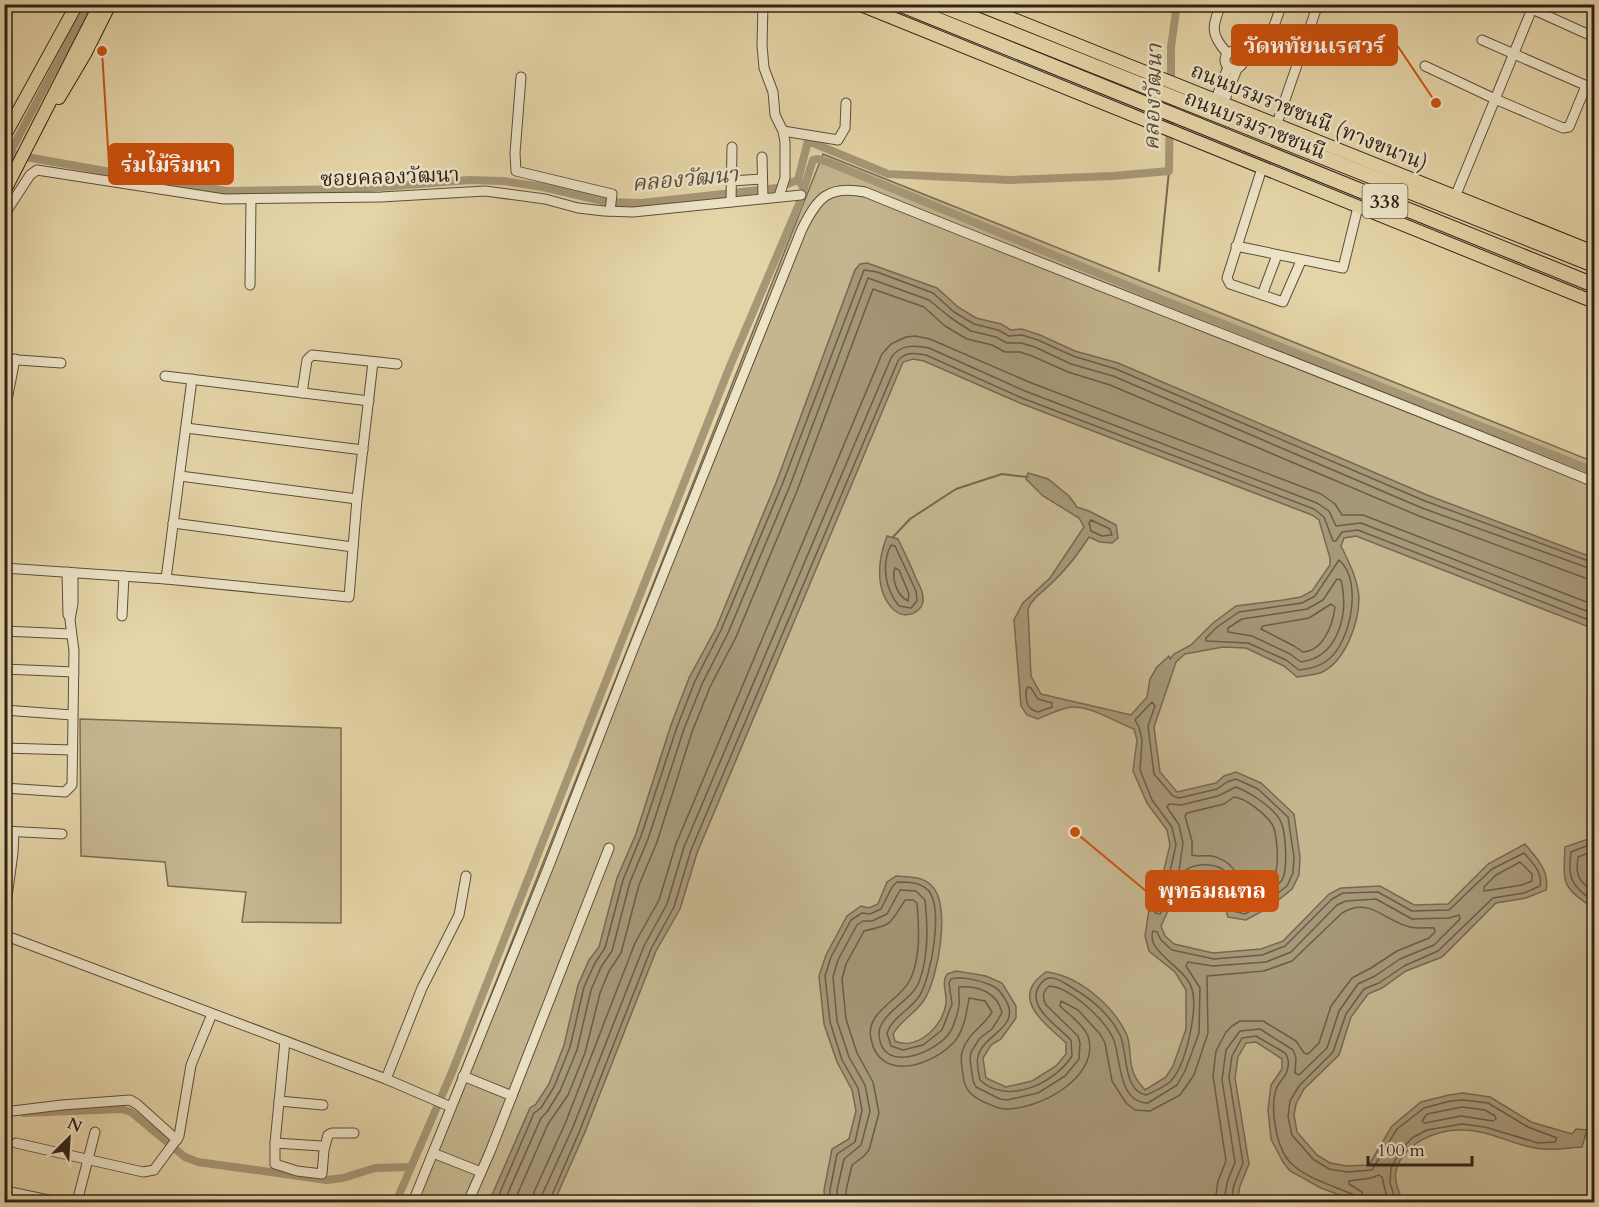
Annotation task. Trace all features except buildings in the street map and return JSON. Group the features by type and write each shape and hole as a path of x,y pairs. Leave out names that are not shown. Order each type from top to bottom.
{"highway":[{"name":"ถนนบรมราชชนนี","path":"899,4 1594,285"},
{"name":"ถนนบรมราชชนนี","path":"938,4 1160,85 1594,265"}],"main road":[{"path":"12,124 31,77 68,4"},
{"path":"4,138 77,4"},
{"path":"4,192 100,4"},
{"path":"31,139 75,71 110,4"},
{"name":"338","path":"858,4 1594,302"},
{"name":"ถนนบรมราชชนนี (ทางขนาน)","path":"976,4 1160,85"},
{"name":"ถนนบรมราชชนนี (ทางขนาน)","path":"1177,92 1219,103 1594,252"}],"street":[{"path":"763,4 764,68 773,92 775,116 786,142 785,178 780,194"},
{"path":"1221,4 1213,29 1227,53 1225,62 1232,68"},
{"path":"1244,58 1263,56 1282,4"},
{"path":"1276,126 1318,4"},
{"path":"1521,4 1533,7 1594,37"},
{"path":"1455,197 1533,7"},
{"path":"1425,66 1494,99 1566,128 1569,127 1590,88 1482,40"},
{"path":"1227,53 1235,50 1244,58"},
{"path":"1232,68 1242,66 1244,58"},
{"path":"1219,103 1232,68"},
{"path":"521,77 515,153 516,171 612,194 610,209"},
{"path":"783,131 838,140 845,128 846,103"},
{"path":"731,200 732,147"},
{"path":"762,157 763,196"},
{"path":"1262,168 1236,246 1228,281 1230,284 1283,302 1301,261"},
{"name":"ซอยคลองวัฒนา","path":"4,215 30,175 37,170 201,196 251,199 485,191 509,192 578,208 666,210 780,194 801,195"},
{"path":"731,184 762,181"},
{"path":"413,1203 802,229 812,208 821,198 833,191 850,189 865,192 1594,482"},
{"path":"250,285 251,199"},
{"path":"1236,246 1343,268 1358,207"},
{"path":"1262,295 1277,255"},
{"path":"302,393 307,360 312,355 397,364"},
{"path":"4,394 8,395 10,359 61,363"},
{"path":"4,568 166,579 349,597 357,499 374,362"},
{"path":"165,376 369,401"},
{"path":"166,579 192,379"},
{"path":"186,428 363,450"},
{"path":"180,476 357,499"},
{"path":"173,523 353,547"},
{"path":"4,788 65,792 73,781 74,651 70,620 73,603 70,572"},
{"path":"122,616 124,576"},
{"path":"4,631 71,634"},
{"path":"4,669 74,672"},
{"path":"4,710 72,715"},
{"path":"4,748 72,750"},
{"path":"4,919 13,853 9,831 62,834"},
{"path":"468,1203 609,848"},
{"path":"386,1078 422,988 459,915 466,876"},
{"path":"4,934 386,1078 451,1107"},
{"path":"16,1143 149,1173 154,1170 174,1144 182,1129 191,1065 212,1014"},
{"path":"285,1041 274,1161 278,1166 322,1174 328,1135 354,1133"},
{"path":"463,1076 512,1096"},
{"path":"4,1112 130,1100 137,1104 174,1144"},
{"path":"279,1101 323,1105"},
{"path":"77,1203 95,1132"},
{"path":"275,1143 321,1146"},
{"path":"432,1153 481,1172"},
{"path":"6,1191 58,1203"}],"shaded area":[{"path":"823,154 1594,462 1594,1202 409,1202"},
{"path":"80,719 341,728 341,923 242,922 246,892 168,886 165,862 81,856"}],"water":[{"path":"867,263 937,288 958,307 976,318 1001,324 1011,330 1022,329 1075,351 1118,363 1427,495 1594,558 1594,629 1356,536 1344,538 1341,546 1355,578 1359,598 1353,630 1337,661 1320,673 1297,677 1284,666 1246,648 1223,647 1185,654 1176,662 1154,727 1160,772 1177,792 1216,783 1224,776 1236,772 1261,783 1294,814 1300,857 1299,875 1292,889 1270,907 1246,920 1228,917 1217,883 1200,878 1189,883 1174,900 1161,926 1165,936 1174,944 1213,953 1261,949 1283,941 1329,894 1341,888 1380,886 1414,905 1448,904 1488,864 1525,844 1544,870 1546,890 1526,898 1496,903 1442,957 1406,971 1382,988 1368,994 1351,1017 1339,1055 1304,1089 1296,1104 1294,1115 1297,1132 1317,1155 1330,1163 1347,1166 1369,1165 1392,1126 1421,1102 1463,1093 1490,1097 1531,1122 1572,1134 1576,1129 1587,1130 1582,1147 1541,1149 1472,1131 1443,1132 1413,1145 1400,1161 1396,1179 1403,1202 1358,1202 1321,1188 1290,1171 1283,1162 1271,1139 1268,1110 1271,1085 1282,1069 1282,1059 1256,1042 1246,1043 1238,1057 1235,1078 1249,1164 1240,1186 1237,1202 825,1202 824,1190 832,1149 849,1139 856,1111 852,1090 837,1062 824,1024 819,976 826,955 847,916 861,906 869,908 878,904 887,882 896,876 919,878 931,885 937,894 941,908 942,924 938,959 929,990 921,1005 893,1034 895,1041 904,1043 921,1039 935,1027 946,1003 945,978 947,974 956,971 986,976 1002,983 1016,1006 1016,1018 1001,1039 991,1045 983,1058 986,1078 1006,1087 1032,1081 1056,1066 1066,1054 1066,1043 1040,1019 1030,1001 1030,991 1035,982 1046,972 1058,974 1081,985 1112,1012 1126,1033 1132,1069 1145,1090 1166,1077 1173,1066 1186,1029 1186,990 1175,972 1149,951 1145,936 1150,903 1163,874 1170,845 1167,830 1147,803 1133,771 1137,740 1134,729 1082,708 1066,708 1038,719 1027,715 1021,706 1014,620 1023,603 1050,578 1084,527 1079,518 1043,496 1026,479 1028,473 1048,479 1069,496 1077,507 1116,525 1118,538 1112,543 1100,542 1089,537 1068,566 1036,597 1028,609 1031,676 1041,694 1131,715 1147,697 1150,679 1157,667 1169,656 1170,659 1174,654 1191,645 1213,623 1236,606 1301,597 1312,591 1330,565 1319,520 1312,515 1020,403 924,361 913,359 903,362 697,853 680,909 656,951 585,1132 554,1202 489,1202 530,1108 536,1104 549,1084 564,1045 578,985 589,960 599,947 617,878 636,834 671,725 689,678 716,628 776,483 855,270 860,264"},
{"path":"887,536 898,539 922,592 920,608 908,615 894,610 883,594 880,565"},
{"path":"1594,837 1594,909 1570,890 1564,870 1565,847"}],"waterway":[{"name":"คลองวัฒนา","path":"1171,83 1171,47 1177,4"},
{"path":"4,164 87,7"},
{"name":"คลองวัฒนา","path":"4,153 228,191 358,189 469,180 503,181 543,187 607,202 641,203 777,188 798,180 808,141 888,174 1009,180 1113,176 1169,171 1170,95"},
{"path":"804,188 813,160 828,162 1153,296 1594,471"},
{"path":"1159,271 1169,171"},
{"path":"396,1202 452,1072 730,366 799,204 804,188 798,180"},
{"path":"893,537 910,519 956,489 1002,474 1027,477"},
{"path":"24,1113 121,1109 131,1112 185,1157 198,1162 327,1180 343,1178 375,1168 410,1167"},
{"path":"1585,1136 1594,1132"}],"place":[{"name":"ร่มไม้ริมนา","path":"102,51"},
{"name":"วัดหทัยนเรศวร์","path":"1436,103"},
{"name":"พุทธมณฑล","path":"1075,832"}]}
